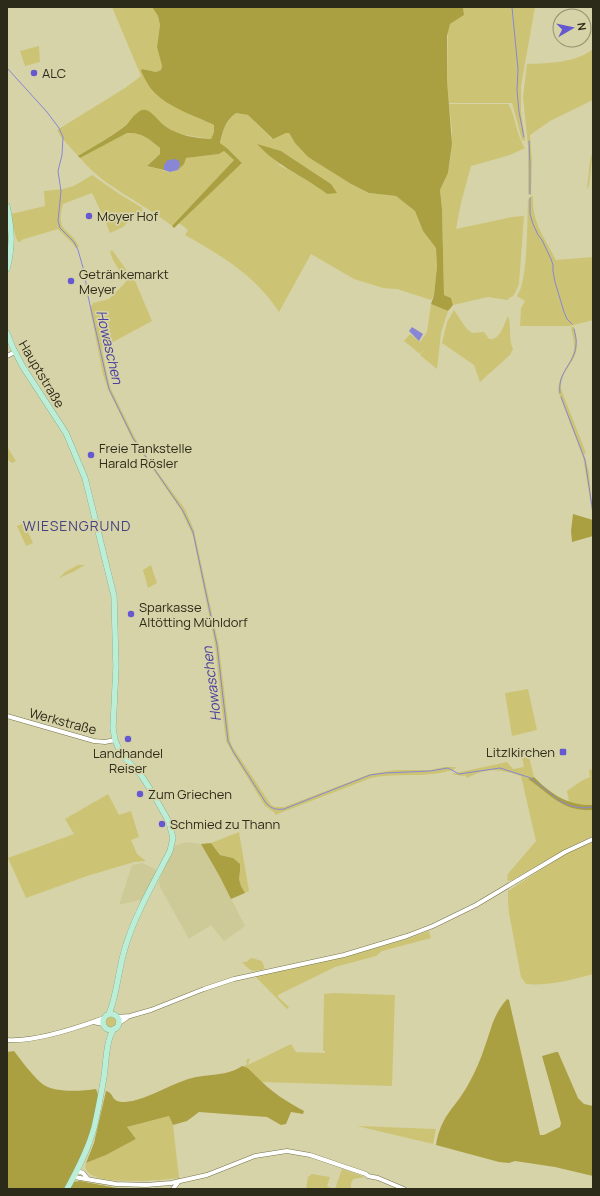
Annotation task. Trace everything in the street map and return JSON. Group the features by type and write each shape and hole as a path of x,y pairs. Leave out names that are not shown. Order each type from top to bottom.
{"main road":[{"path":"7,206 12,238 7,270"},
{"name":"Hauptstraße","path":"7,333 14,350 70,442 85,478 114,596 116,687 113,728 115,740"},
{"path":"67,1189 81,1164 90,1140 94,1126 108,1047 112,1032 119,1023 114,1015 114,1001 121,960 127,940 170,851 173,840 170,824 156,798 140,775 121,754 115,740"},
{"path":"108,1047 108,1035 104,1018 114,1015"},
{"path":"105,1027 114,1030"}],"street":[{"path":"7,355 14,350"},
{"name":"Werkstraße","path":"7,716 94,741 105,742 115,740"},
{"path":"119,1023 130,1016 156,1008 234,978 344,955 407,936 433,926 476,905 558,855 593,839"},
{"path":"114,1015 130,1016"},
{"path":"7,1040 37,1038 104,1018"},
{"path":"89,1023 95,1022 105,1027"},
{"path":"74,1177 116,1184 161,1184 207,1175 252,1157 281,1152 298,1152 366,1174 372,1174 374,1177 404,1189"},
{"path":"81,1164 83,1173 88,1179"},
{"path":"77,1171 83,1173"},
{"path":"173,1189 179,1181"},
{"path":"161,1184 161,1189"},
{"path":"161,1184 168,1189"}],"shaded area":[{"path":"112,7 152,7 158,16 160,25 157,47 162,66 161,70 156,72 142,69 169,104 214,125 214,132 211,139 178,134 165,126 146,110 136,113 118,131 78,156 61,137 57,130 125,88 141,76"},
{"path":"152,7 463,7 464,15 450,24 447,36 447,80 452,144 448,173 440,190 442,209 444,295 451,298 453,305 448,311 431,304 434,295 437,267 436,248 423,231 415,211 396,196 369,193 351,184 308,157 295,143 289,133 273,139 248,115 236,113 229,119 222,134 220,143 242,163 174,228 172,226 234,160 224,151 219,154 186,158 184,164 178,170 180,165 164,165 164,170 147,166 160,154 160,148 149,139 141,135 127,133 80,158 78,156 120,130 137,113 143,110 149,111 165,126 176,132 193,137 211,139 214,132 214,125 176,108 162,99 151,89 141,71 142,69 156,72 161,70 162,66 157,47 160,25 158,16"},
{"path":"463,7 535,7 521,86 521,110 525,141 522,140 512,103 449,103 447,80 448,28 450,24 464,15"},
{"path":"39,46 40,62 25,66 20,51"},
{"path":"593,49 593,100 550,121 530,135 532,160 531,195 528,194 528,146 523,97 527,64 553,63 570,60 586,54"},
{"path":"449,104 508,104 525,148 510,155 471,166 456,229 512,217 524,216 519,284 514,295 507,300 488,297 453,305 451,298 444,295 442,209 440,190 448,173 451,155 452,131"},
{"path":"236,113 248,115 272,139 289,133 295,143 308,157 351,184 369,193 396,196 415,211 423,231 436,247 437,267 434,295 431,300 397,289 383,288 354,279 311,254 279,312 259,287 248,277 225,259 185,235 188,230 179,223 242,163 228,149 220,144 225,126 229,119","holes":["258,145 281,151 331,184 327,194 313,183 281,166"]},
{"path":"127,133 141,135 149,139 160,148 160,154 147,166 169,172 178,170 186,158 219,154 224,151 234,160 172,226 101,178 80,158"},
{"path":"257,144 281,151 331,184 337,193 327,194 282,165"},
{"path":"593,150 589,186 587,189 590,161"},
{"path":"176,159 179,161 180,165 178,170 170,172 164,170 164,165 168,160"},
{"path":"92,175 141,207 143,210 141,213 138,212 123,227 110,233 92,193 63,204 61,214 62,226 72,236 79,247 76,248 58,229 18,242 15,235 11,214 45,206 44,191 74,186"},
{"path":"533,196 534,214 543,237 556,260 593,257 593,320 570,326 520,326 521,308 525,301 517,296 521,288 525,265 528,200"},
{"path":"112,250 136,283 152,321 102,348 107,375 111,389 135,438 148,459 185,509 194,530 219,646 230,740 232,746 271,805 275,807 284,807 370,774 395,770 430,770 444,767 456,767 455,769 434,774 392,775 371,778 275,815 275,813 265,806 226,741 215,645 193,536 181,510 132,439 108,389 103,375 90,309 93,303 109,299 126,282 113,260 110,252"},
{"path":"431,304 448,311 441,333 437,369 420,355 426,347 420,354 404,341 410,334 420,342 427,332"},
{"path":"454,310 466,328 472,333 484,332 489,339 493,339 499,335 508,316 513,349 510,355 480,382 474,365 442,343 447,322"},
{"path":"412,327 423,334 419,341 409,331"},
{"path":"571,327 574,327 577,348 562,379 561,389 586,453 584,454 589,472 593,518 583,457 558,391 560,380 574,350"},
{"path":"8,448 16,461 13,463 7,458"},
{"path":"573,514 593,520 593,536 572,542 571,531"},
{"path":"24,523 33,543 26,546 17,526"},
{"path":"78,565 85,565 59,578 65,572"},
{"path":"151,565 157,583 148,588 143,570"},
{"path":"528,689 537,730 512,736 505,693"},
{"path":"529,757 534,777 529,779 550,796 566,805 583,810 593,810 593,836 508,881 507,875 536,841 521,776 494,770 474,774 467,778 465,775 451,774 507,762 513,769 524,767 522,758"},
{"path":"593,769 593,805 577,805 569,802 567,791 581,781 590,777 589,770"},
{"path":"534,777 560,798 584,805 593,805 593,810 583,810 565,805 528,779"},
{"path":"108,794 119,815 131,811 139,837 131,840 137,854 146,861 134,862 87,876 26,898 8,858 74,834 65,819"},
{"path":"239,832 249,891 245,893 239,879 240,871 233,858 220,855 211,843"},
{"path":"186,842 201,844 245,926 224,941 211,925 189,939 160,887 159,882 162,871 175,846"},
{"path":"593,842 593,974 551,983 526,984 521,977 509,913 508,891 575,849"},
{"path":"211,843 220,855 233,858 240,864 239,879 245,893 231,899 201,844"},
{"path":"143,863 158,871 144,899 119,905 132,865"},
{"path":"429,931 431,938 382,951 376,956 335,967 278,995 278,997 289,1007 287,1009 256,977 256,975 345,957"},
{"path":"251,958 262,961 265,969 257,971 252,970 242,962 246,962"},
{"path":"324,994 395,995 392,1086 261,1082 245,1067 245,1065 247,1065 246,1060 250,1058 248,1065 291,1044 296,1052 325,1053 325,1051 323,1051"},
{"path":"507,999 509,1000 540,1135 544,1135 560,1127 561,1123 542,1056 558,1052 578,1098 584,1104 593,1106 593,1176 555,1167 515,1161 509,1163 499,1162 436,1145 441,1126 471,1079 482,1056 491,1027 499,1010"},
{"path":"111,1015 116,1017 118,1022 116,1027 111,1029 106,1027 104,1022 106,1017"},
{"path":"14,1051 32,1074 49,1088 77,1091 96,1089 99,1097 89,1140 65,1189 7,1189 7,1052"},
{"path":"242,1066 249,1069 267,1087 279,1096 304,1111 303,1114 291,1112 286,1124 281,1125 267,1117 199,1112 187,1121 173,1125 169,1116 127,1127 136,1139 106,1155 86,1163 94,1143 106,1091 109,1092 117,1101 133,1101 184,1080 231,1072"},
{"path":"169,1116 173,1125 179,1178 141,1181 108,1180 95,1177 87,1171 86,1163 106,1155 136,1139 127,1127"},
{"path":"357,1126 436,1129 433,1144"},
{"path":"342,1169 365,1177 353,1179 351,1189 335,1189"},
{"path":"312,1174 330,1177 327,1186 333,1189 306,1189 308,1177"},
{"path":"80,1181 117,1188 151,1189 68,1189 72,1182"}],"waterway":[{"path":"512,7 518,69 517,90 519,112 524,137"},
{"name":"Howaschen","path":"7,68 47,112 59,128 63,137 62,155 58,171 61,191 58,221 60,228 74,242 78,250 84,271 88,296 109,389 133,438 183,511 193,532 217,645 228,741 266,803 274,809 284,809 370,775 430,771 448,768 459,774 500,768 531,778 560,801 571,806 583,808 593,807"},
{"path":"529,141 530,194"},
{"path":"530,198 530,214 533,224 551,259 555,282 564,312 567,319 572,324"},
{"path":"560,393 563,373 575,352 576,341 574,329"},
{"path":"561,397 585,460 593,513"}],"place":[{"name":"ALC","path":"34,73"},
{"name":"Moyer Hof","path":"89,216"},
{"name":"Getränkemarkt Meyer","path":"71,281"},
{"name":"Freie Tankstelle Harald Rösler","path":"91,455"},
{"name":"Sparkasse Altötting Mühldorf","path":"131,614"},
{"name":"Landhandel Reiser","path":"128,739"},
{"name":"Litzlkirchen","path":"563,752"},
{"name":"Zum Griechen","path":"140,794"},
{"name":"Schmied zu Thann","path":"162,824"}],"district":[{"name":"WIESENGRUND","path":"77,525"}]}
